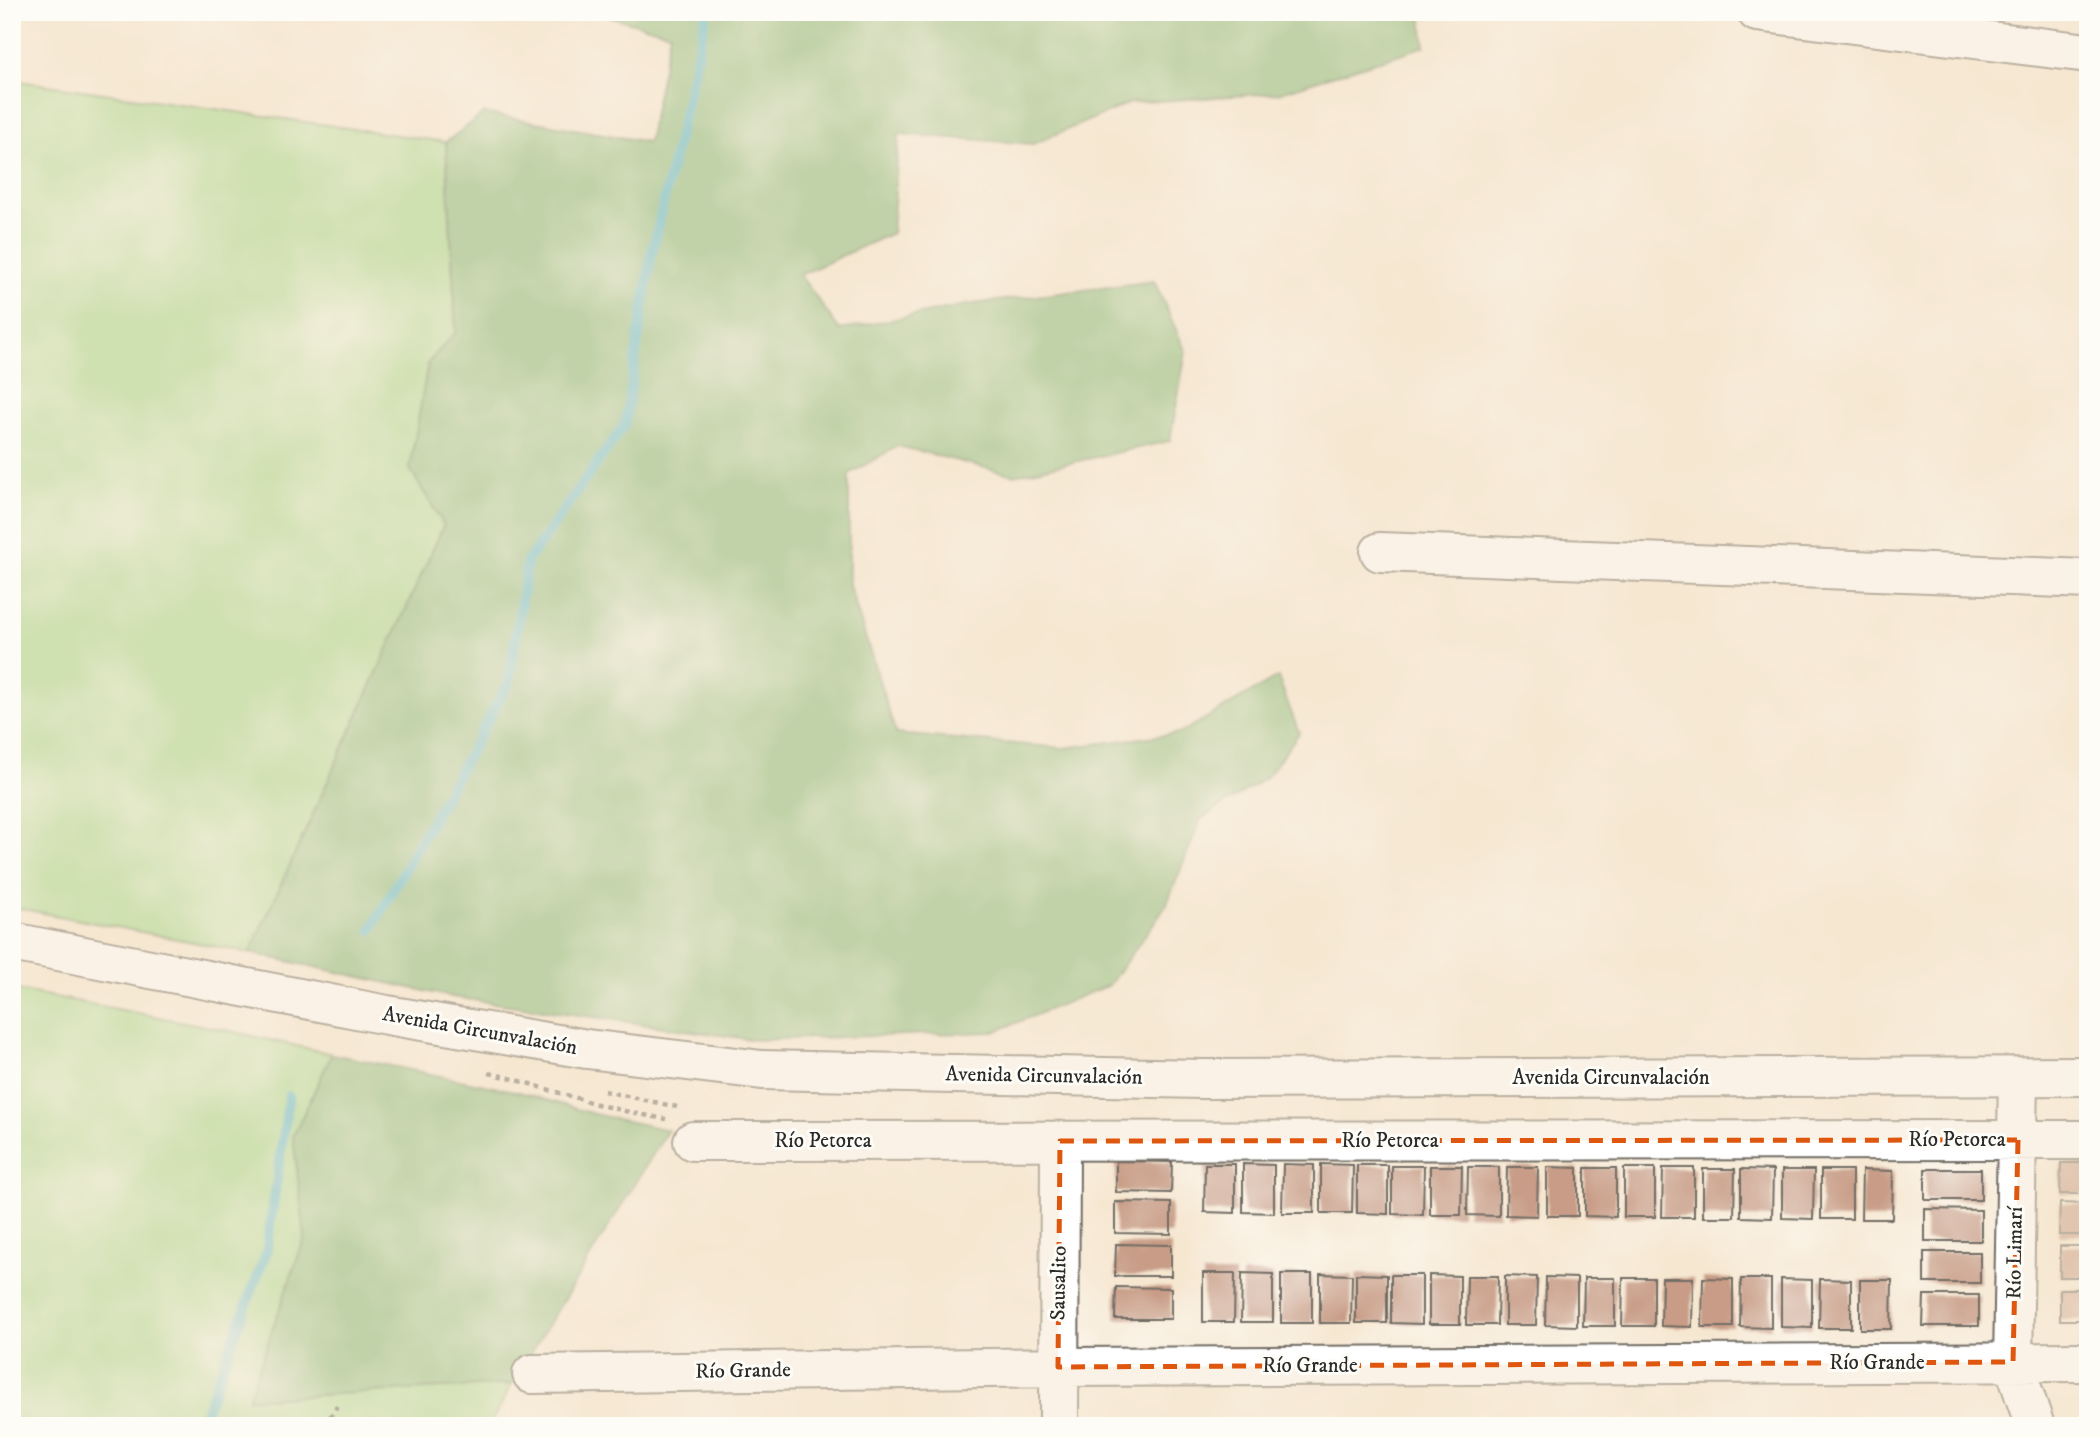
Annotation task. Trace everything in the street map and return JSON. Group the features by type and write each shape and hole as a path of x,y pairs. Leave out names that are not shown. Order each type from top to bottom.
{"street":[{"path":"1757,12 2088,52"},
{"path":"1380,552 2088,579"},
{"name":"Avenida Circunvalación","path":"12,942 373,1012 587,1049 762,1070 1202,1079 2088,1076"},
{"name":"Río Limarí","path":"2018,1077 2013,1362 2035,1426"},
{"name":"Río Petorca","path":"693,1141 2088,1140"},
{"name":"Sausalito","path":"1059,1426 1060,1141"},
{"name":"Río Grande","path":"532,1374 1058,1367 2088,1362"}],"path":[{"path":"324,1426 337,1406"}],"highlighted area":[{"path":"2018,1140 2013,1362 1058,1367 1060,1141"}],"green space":[{"path":"593,12 1421,12 1425,46 1278,93 1130,103 1033,144 899,134 892,233 800,275 840,330 965,305 1154,281 1186,352 1170,441 1014,475 898,446 849,474 849,585 896,734 1064,748 1180,733 1278,677 1299,733 1266,778 1201,819 1166,906 1109,985 994,1032 755,1040 452,997 250,953 444,525 410,469 428,363 456,332 446,142 484,113 648,142 670,33"},
{"path":"12,80 446,142 456,332 428,363 410,469 444,525 250,953 12,907"},
{"path":"12,989 226,1030 332,1054 293,1136 305,1237 249,1399 512,1384 490,1426 12,1426"},
{"path":"332,1054 519,1092 594,1114 668,1130 512,1384 248,1399 305,1237 293,1136"}],"building":[{"path":"1116,1161 1172,1162 1171,1193 1116,1192"},
{"path":"2061,1163 2088,1163 2088,1194 2060,1194"},
{"path":"1205,1164 1235,1164 1235,1213 1204,1212"},
{"path":"1243,1164 1274,1165 1274,1213 1243,1212"},
{"path":"1283,1164 1314,1165 1314,1213 1282,1213"},
{"path":"1321,1164 1353,1165 1352,1213 1321,1213"},
{"path":"1357,1165 1388,1165 1388,1214 1357,1213"},
{"path":"1392,1166 1424,1166 1423,1215 1392,1214"},
{"path":"1430,1166 1462,1166 1461,1215 1430,1215"},
{"path":"1468,1167 1499,1167 1499,1216 1467,1215"},
{"path":"1507,1167 1538,1167 1537,1216 1506,1215"},
{"path":"1547,1167 1578,1168 1578,1216 1547,1216"},
{"path":"1585,1168 1616,1168 1616,1217 1585,1216"},
{"path":"1624,1168 1655,1168 1655,1217 1624,1217"},
{"path":"1663,1168 1694,1168 1694,1217 1662,1217"},
{"path":"1703,1169 1735,1169 1734,1217 1703,1217"},
{"path":"1741,1169 1773,1170 1772,1218 1741,1217"},
{"path":"1925,1169 1981,1169 1981,1200 1925,1200"},
{"path":"1782,1170 1814,1170 1813,1219 1782,1218"},
{"path":"1821,1170 1852,1170 1852,1219 1821,1219"},
{"path":"1862,1170 1893,1171 1892,1219 1861,1219"},
{"path":"1115,1202 1171,1203 1171,1234 1115,1233"},
{"path":"2060,1203 2088,1204 2088,1235 2059,1235"},
{"path":"1925,1209 1981,1210 1981,1241 1925,1241"},
{"path":"1116,1244 1171,1245 1171,1276 1115,1276"},
{"path":"2060,1246 2088,1246 2088,1277 2060,1277"},
{"path":"1924,1252 1980,1252 1980,1283 1924,1283"},
{"path":"1203,1273 1235,1273 1234,1322 1203,1322"},
{"path":"1242,1273 1273,1274 1273,1322 1241,1322"},
{"path":"1281,1274 1312,1274 1312,1323 1281,1323"},
{"path":"1320,1274 1352,1275 1351,1323 1320,1323"},
{"path":"1356,1274 1387,1275 1387,1323 1356,1323"},
{"path":"1391,1275 1422,1275 1422,1324 1391,1323"},
{"path":"1429,1275 1460,1276 1460,1324 1429,1324"},
{"path":"1467,1276 1498,1276 1497,1325 1466,1325"},
{"path":"1505,1276 1537,1277 1536,1325 1505,1325"},
{"path":"1546,1277 1577,1278 1577,1326 1545,1325"},
{"path":"1584,1278 1615,1278 1615,1326 1583,1326"},
{"path":"1623,1278 1654,1278 1654,1326 1622,1326"},
{"path":"1662,1278 1693,1278 1692,1327 1661,1326"},
{"path":"1703,1278 1733,1279 1733,1327 1702,1327"},
{"path":"1741,1279 1771,1279 1771,1328 1740,1327"},
{"path":"1781,1279 1812,1280 1812,1328 1781,1327"},
{"path":"1820,1279 1851,1280 1851,1328 1819,1328"},
{"path":"1860,1280 1892,1280 1891,1329 1860,1329"},
{"path":"1116,1287 1171,1288 1171,1319 1115,1319"},
{"path":"2060,1289 2088,1289 2088,1320 2060,1320"},
{"path":"1924,1295 1979,1295 1979,1326 1923,1326"}],"waterway":[{"path":"371,930 509,682 527,562 625,424 652,252 707,12"},
{"path":"200,1426 266,1254 289,1096"}]}
